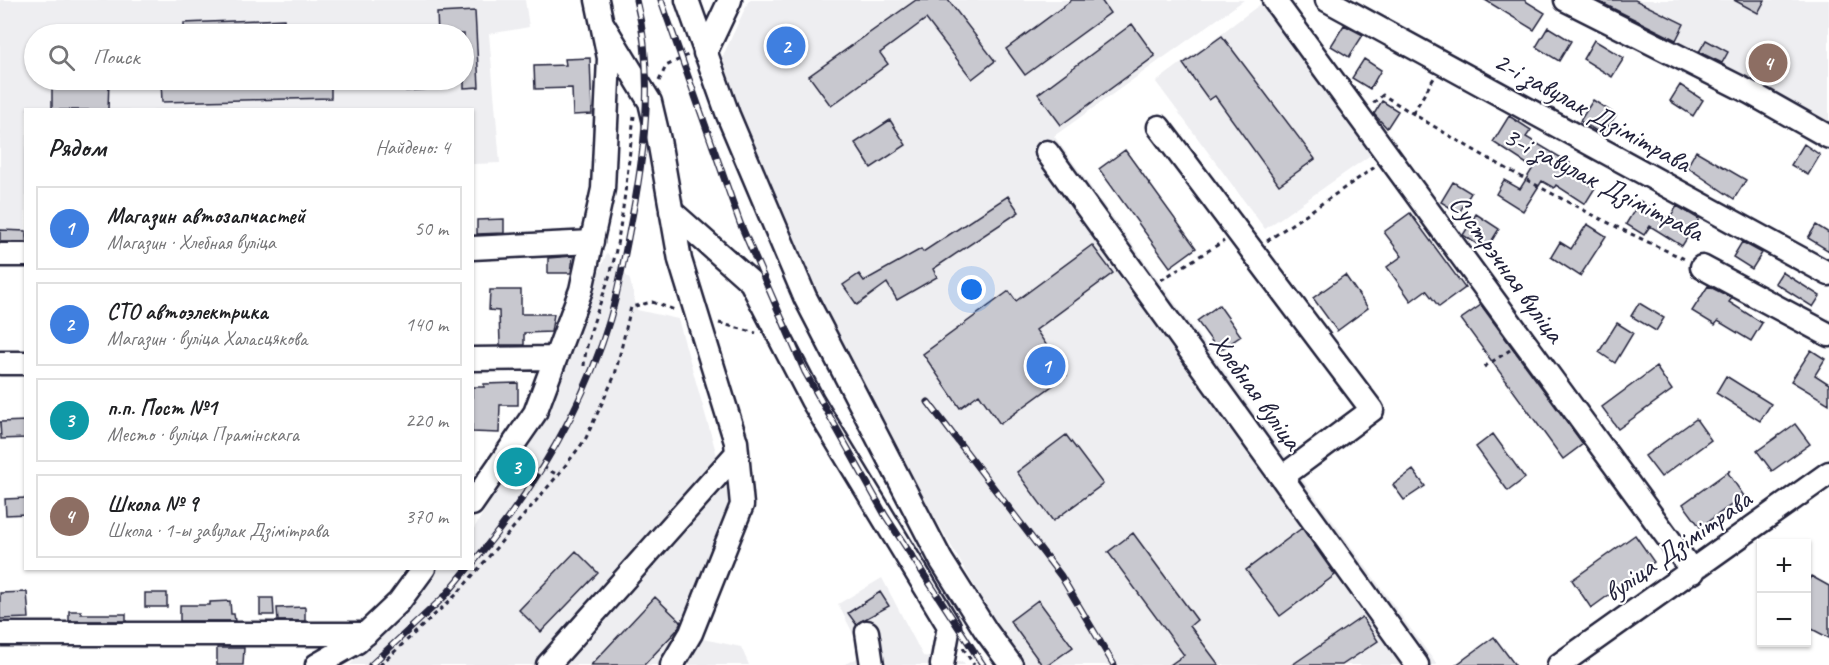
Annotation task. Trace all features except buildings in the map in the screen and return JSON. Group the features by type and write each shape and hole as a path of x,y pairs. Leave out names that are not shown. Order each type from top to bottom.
{"street":[{"path":"474,501 534,414 581,290 604,177 609,58 597,0"},
{"path":"687,0 697,54 728,115 805,297 941,560 986,631 1011,665"},
{"path":"697,54 730,0"},
{"name":"Сустрэчная вуліца","path":"1274,0 1693,572"},
{"name":"2-і завулак Дзімітрава","path":"1328,0 1829,274"},
{"path":"1566,0 1751,93 1829,136"},
{"path":"602,23 650,102 680,260 737,453 742,505 691,633 672,665"},
{"path":"1159,127 1372,410 1282,477"},
{"name":"Хлебная вуліца","path":"1047,152 1417,665"},
{"path":"671,211 751,282 843,457 941,618 949,626 942,665"},
{"path":"474,248 592,242"},
{"path":"0,255 24,255"},
{"name":"3-і завулак Дзімітрава","path":"1702,267 1829,335"},
{"path":"474,359 555,358"},
{"path":"0,363 24,363"},
{"path":"548,665 737,453"},
{"name":"вуліца Дзімітрава","path":"1559,665 1693,572 1829,473"},
{"path":"317,665 357,642 366,634 399,602 423,570"},
{"path":"867,633 872,665"},
{"path":"0,634 366,634"}],"path":[{"path":"650,102 666,66 697,54"},
{"path":"1413,114 1442,63"},
{"name":"3-і завулак Дзімітрава","path":"1359,115 1383,94 1452,138 1648,242 1702,267"},
{"path":"1253,251 1390,156"},
{"path":"1147,290 1238,232"},
{"path":"380,665 457,594 585,440 615,375 631,307 652,302 698,318 781,340"},
{"path":"1484,367 1524,340"},
{"path":"543,467 558,475"}],"shaded area":[{"path":"0,0 525,0 529,27 489,34 500,163 474,164 474,108 24,108 24,251 0,251"},
{"path":"749,0 1244,0 1054,136 1437,665 1020,665 901,459 803,265 720,62"},
{"path":"1583,0 1829,0 1829,126"},
{"path":"1262,3 1372,154 1265,229 1156,82"},
{"path":"607,253 630,280 637,310 678,319 730,501 685,631 703,639 741,647 749,665 350,665 436,570 474,570 474,528 534,426"},
{"path":"882,578 923,656 963,662 965,665 843,665 864,655 838,604"}],"railway":[{"path":"474,561 516,508 554,448 586,385 610,319 633,212 644,133 645,53 636,0"},
{"path":"661,0 740,223 805,372 885,515 983,665"},
{"path":"928,402 1061,576 1114,665"},
{"path":"371,665 445,596 466,570"}],"place":[{"name":"СТО автоэлектрика","path":"786,46"},
{"name":"Школа № 9","path":"1768,63"},
{"name":"Магазин автозапчастей","path":"1046,366"},
{"name":"п.п. Пост №1","path":"516,467"}]}
